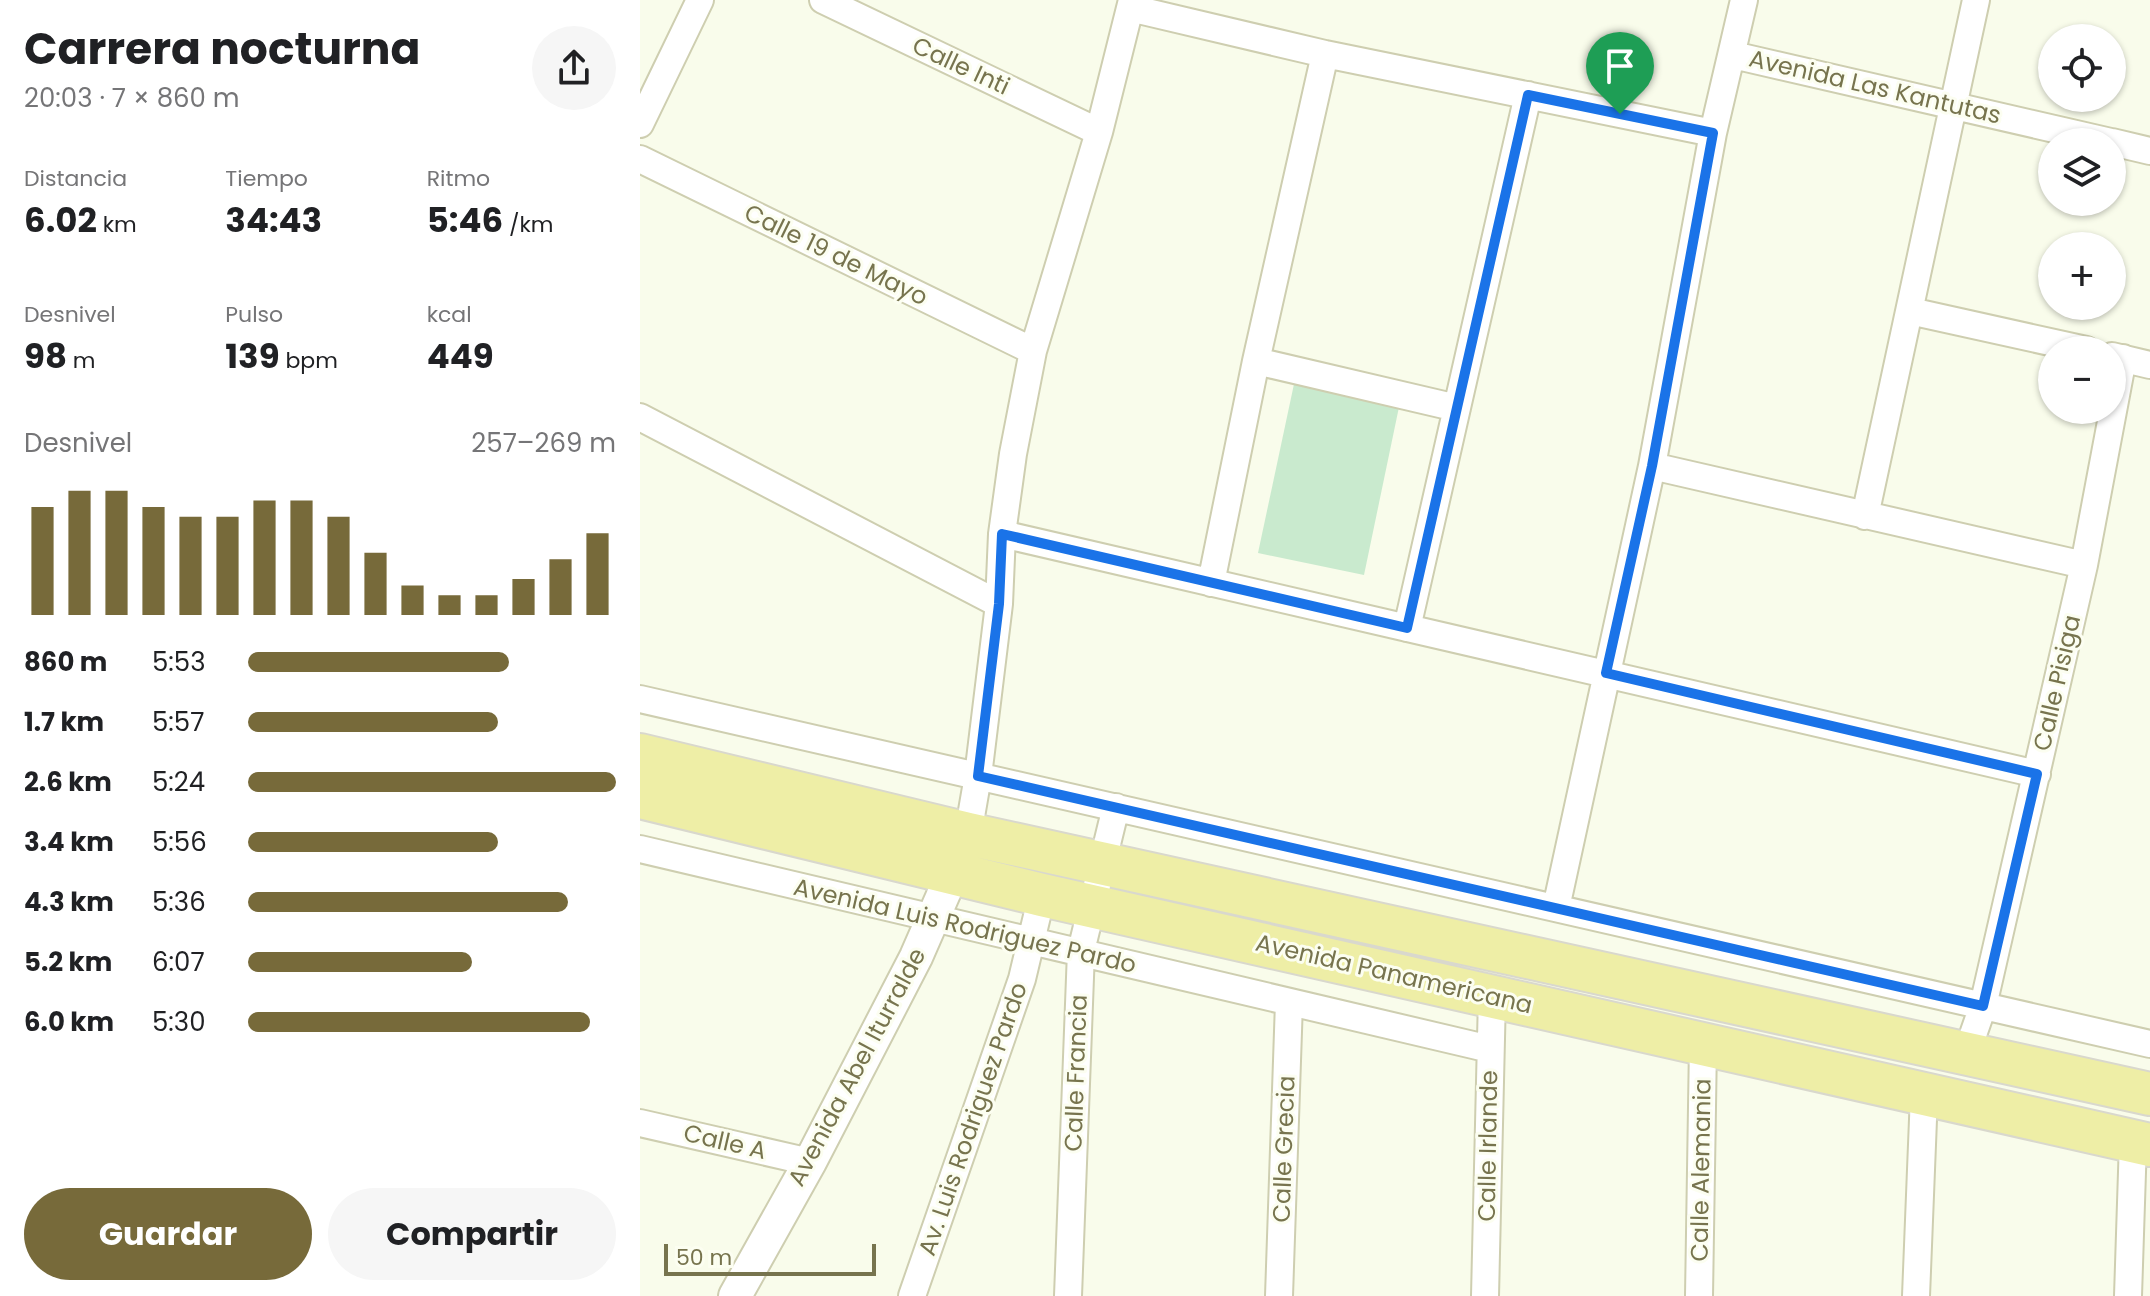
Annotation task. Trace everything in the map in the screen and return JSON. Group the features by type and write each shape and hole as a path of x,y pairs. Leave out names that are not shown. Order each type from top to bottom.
{"highway":[{"name":"Avenida Panamericana","path":"640,755 961,853 1042,895 2142,1143"},
{"name":"Avenida Panamericana","path":"640,797 961,853 1102,863 2150,1094"}],"street":[{"path":"640,124 700,0"},
{"name":"Calle Inti","path":"823,0 1099,132"},
{"path":"1556,908 1652,466 1713,133 1744,0"},
{"path":"1865,516 1976,0"},
{"path":"961,853 978,776 999,604 1002,534 1013,454 1033,351 1099,132 1131,4 1325,54 1713,133"},
{"path":"1211,583 1256,361 1325,54"},
{"name":"Avenida Las Kantutas","path":"1733,55 2052,128"},
{"path":"1407,628 1528,95"},
{"name":"Avenida Las Kantutas","path":"2126,145 2150,151"},
{"name":"Calle 19 de Mayo","path":"640,159 1033,351"},
{"path":"1910,311 2038,339"},
{"path":"2126,359 2150,365"},
{"path":"1256,361 1457,408"},
{"name":"Calle Pisiga","path":"1967,1052 1983,1006 2084,565 2106,424"},
{"path":"642,426 999,604"},
{"path":"1652,466 2084,565"},
{"path":"1002,534 2037,774"},
{"path":"640,699 2150,1044"},
{"name":"Calle Francia","path":"1068,1296 1081,951 1116,807"},
{"name":"Avenida Luis Rodriguez Pardo","path":"640,849 1289,1002"},
{"name":"Avenida Abel Iturralde","path":"735,1296 810,1162 933,919 961,853"},
{"name":"Av. Luis Rodriguez Pardo","path":"912,1296 1022,979 1042,895"},
{"name":"Calle Irlande","path":"1485,1296 1492,996"},
{"path":"1289,1002 1490,1049"},
{"name":"Calle Grecia","path":"1279,1296 1289,1002"},
{"name":"Calle Alemania","path":"1699,1296 1703,1044"},
{"path":"1916,1296 1924,1094"},
{"name":"Calle A","path":"640,1123 810,1162"},
{"path":"2128,1296 2142,1143"}],"green space":[{"path":"1294,384 1399,407 1364,575 1258,553"}],"route":[{"path":"1528,95 1620,114 1713,133 1652,466 1606,673 2037,774 1983,1006 978,776 999,604 1002,534 1407,628 1528,95"}]}
